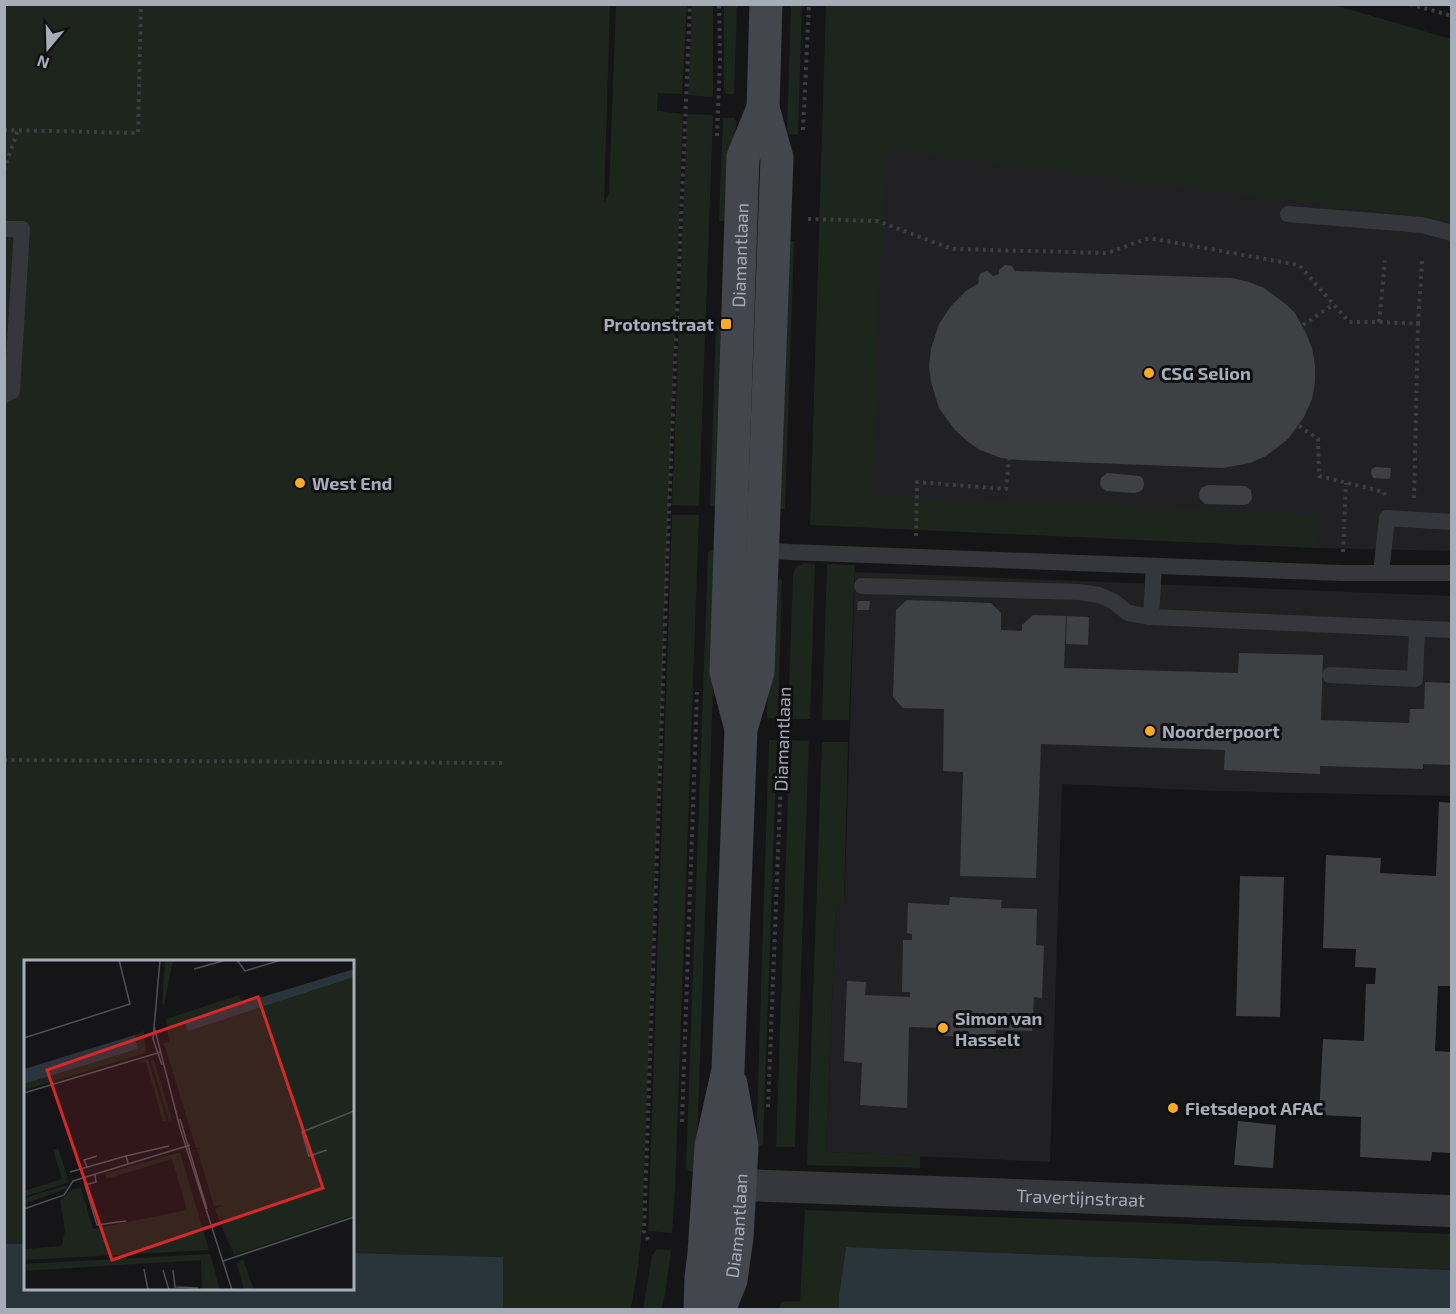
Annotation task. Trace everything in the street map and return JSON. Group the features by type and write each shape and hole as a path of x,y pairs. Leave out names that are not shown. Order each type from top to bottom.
{"street":[{"name":"Diamantlaan","path":"700,1310 700,1278 724,1184 742,1146 728,1070 741,729 758,672 763,551 777,158 763,108 766,4"},
{"name":"Diamantlaan","path":"741,729 726,672 743,157 763,108"},
{"name":"Diamantlaan","path":"719,1310 731,1280 737,1237 724,1184"},
{"name":"Travertijnstraat","path":"724,1184 1452,1211"}],"lane":[{"path":"1288,214 1422,225 1452,233"},
{"path":"4,229 22,229 12,391 4,395"},
{"path":"1381,573 1387,518 1452,522"},
{"path":"730,546 763,551 1154,566 1342,573 1452,573"},
{"path":"1151,617 1154,566"},
{"path":"862,586 1079,592 1099,595 1113,601 1128,613 1151,617 1452,630"},
{"path":"1330,675 1415,679 1417,629"}],"path":[{"path":"4,130 138,133 141,4"},
{"path":"648,1240 644,1231 690,4"},
{"path":"717,140 720,59 719,4"},
{"path":"803,133 809,4"},
{"path":"1410,4 1452,16"},
{"path":"4,170 18,130"},
{"path":"808,219 878,222 949,248 1107,253 1149,238 1299,265 1350,322 1418,324"},
{"path":"1379,322 1385,261"},
{"path":"1414,520 1418,324 1422,261"},
{"path":"1303,325 1334,304"},
{"path":"1299,426 1318,439 1319,476 1384,492 1387,518"},
{"path":"916,539 917,482 1006,489 1009,459"},
{"path":"1343,553 1346,483"},
{"path":"682,1124 698,686"},
{"name":"Diamantlaan","path":"768,1116 784,694"},
{"path":"4,760 502,763"}],"shaded area":[{"name":"West End","path":"4,5 610,5 604,203 609,192 616,5 687,5 682,94 658,93 657,111 683,114 642,1231 631,1309 503,1309 503,1257 354,1253 354,960 24,960 24,1244 5,1244"},
{"path":"692,5 713,5 713,95 711,97 688,95"},
{"path":"724,5 737,5 734,94 726,94 724,91"},
{"path":"791,5 802,5 798,135 787,134"},
{"path":"826,5 1334,5 1451,39 1451,221 885,149 872,496 1320,515 1319,548 810,525"},
{"path":"687,114 713,116 699,506 672,505"},
{"path":"723,118 736,120 733,222 719,221"},
{"name":"CSG Selion","path":"855,144 1451,221 1451,551 1319,548 841,526"},
{"path":"783,241 794,241 785,509 774,508"},
{"path":"716,326 729,327 723,507 710,506"},
{"path":"672,515 699,515 672,1233 648,1231"},
{"path":"710,550 718,550 696,1171 689,1171 686,1167 708,553"},
{"path":"805,563 815,564 810,719 790,719 788,716 793,574 796,567"},
{"path":"827,564 855,565 849,720 822,720"},
{"name":"Noorderpoort","path":"855,572 1451,596 1451,796 1216,791 1062,784 1050,1162 826,1152 836,903 844,904"},
{"path":"780,578 782,582 778,716 768,718 771,598 774,586"},
{"path":"769,740 777,742 763,1143 756,1147"},
{"path":"790,740 809,741 795,1147 776,1147"},
{"path":"822,742 848,742 844,904 836,904 826,1152 920,1156 920,1168 807,1165"},
{"path":"805,1210 1451,1234 1451,1270 846,1247 839,1309 779,1310 781,1302 800,1301"},
{"path":"5,1244 24,1244 24,1290 354,1290 354,1253 503,1257 503,1309 63,1310 5,1308"},
{"path":"846,1247 1451,1270 1451,1309 839,1309"},
{"path":"657,1249 671,1250 665,1295 661,1309 643,1309 652,1256"}],"building":[{"path":"1005,265 1012,266 1015,271 1232,278 1264,288 1295,313 1312,348 1315,382 1312,399 1304,417 1288,439 1266,456 1250,463 1223,468 1018,460 1001,458 980,450 955,430 939,408 931,382 929,366 931,349 939,324 951,306 966,291 979,283 978,278 981,273 987,271 993,276 999,274 999,270"},
{"path":"1375,467 1391,468 1390,479 1373,478 1371,472"},
{"path":"1107,473 1140,476 1143,479 1143,489 1134,493 1106,491 1100,483 1101,478"},
{"path":"1208,485 1245,486 1251,490 1252,499 1248,504 1243,505 1205,504 1199,494 1201,488"},
{"path":"907,600 991,603 1001,613 1001,630 1022,631 1022,625 1033,615 1066,616 1064,668 1238,673 1239,653 1323,655 1321,720 1409,723 1410,709 1424,709 1425,682 1452,683 1452,765 1423,764 1423,769 1320,766 1320,774 1224,770 1225,750 1041,744 1036,878 960,876 963,772 943,771 944,709 903,708 893,697 896,610"},
{"path":"858,601 870,601 869,610 857,610"},
{"path":"1067,616 1089,617 1088,645 1066,644"},
{"path":"1439,802 1452,803 1452,986 1438,986 1435,1051 1452,1052 1452,1153 1432,1152 1431,1161 1360,1157 1361,1117 1319,1115 1323,1039 1364,1041 1366,984 1375,984 1376,968 1355,967 1356,949 1323,948 1326,855 1381,858 1380,873 1436,876"},
{"path":"1240,876 1284,877 1280,1017 1236,1016"},
{"path":"950,897 1002,900 1001,908 1037,909 1036,945 1044,946 1042,998 1034,997 1032,1031 996,1030 996,1038 944,1036 944,1028 909,1027 907,1108 860,1105 862,1063 844,1061 847,981 866,982 865,995 910,997 910,992 902,992 903,940 912,940 912,934 907,933 908,903 949,905"},
{"path":"1238,1121 1276,1125 1273,1168 1234,1165"}],"place":[{"name":"Protonstraat","path":"726,324"},
{"name":"CSG Selion","path":"1149,373"},
{"name":"West End","path":"300,483"},
{"name":"Noorderpoort","path":"1150,731"},
{"name":"Simon van Hasselt","path":"943,1028"},
{"name":"Fietsdepot AFAC","path":"1173,1108"}]}
